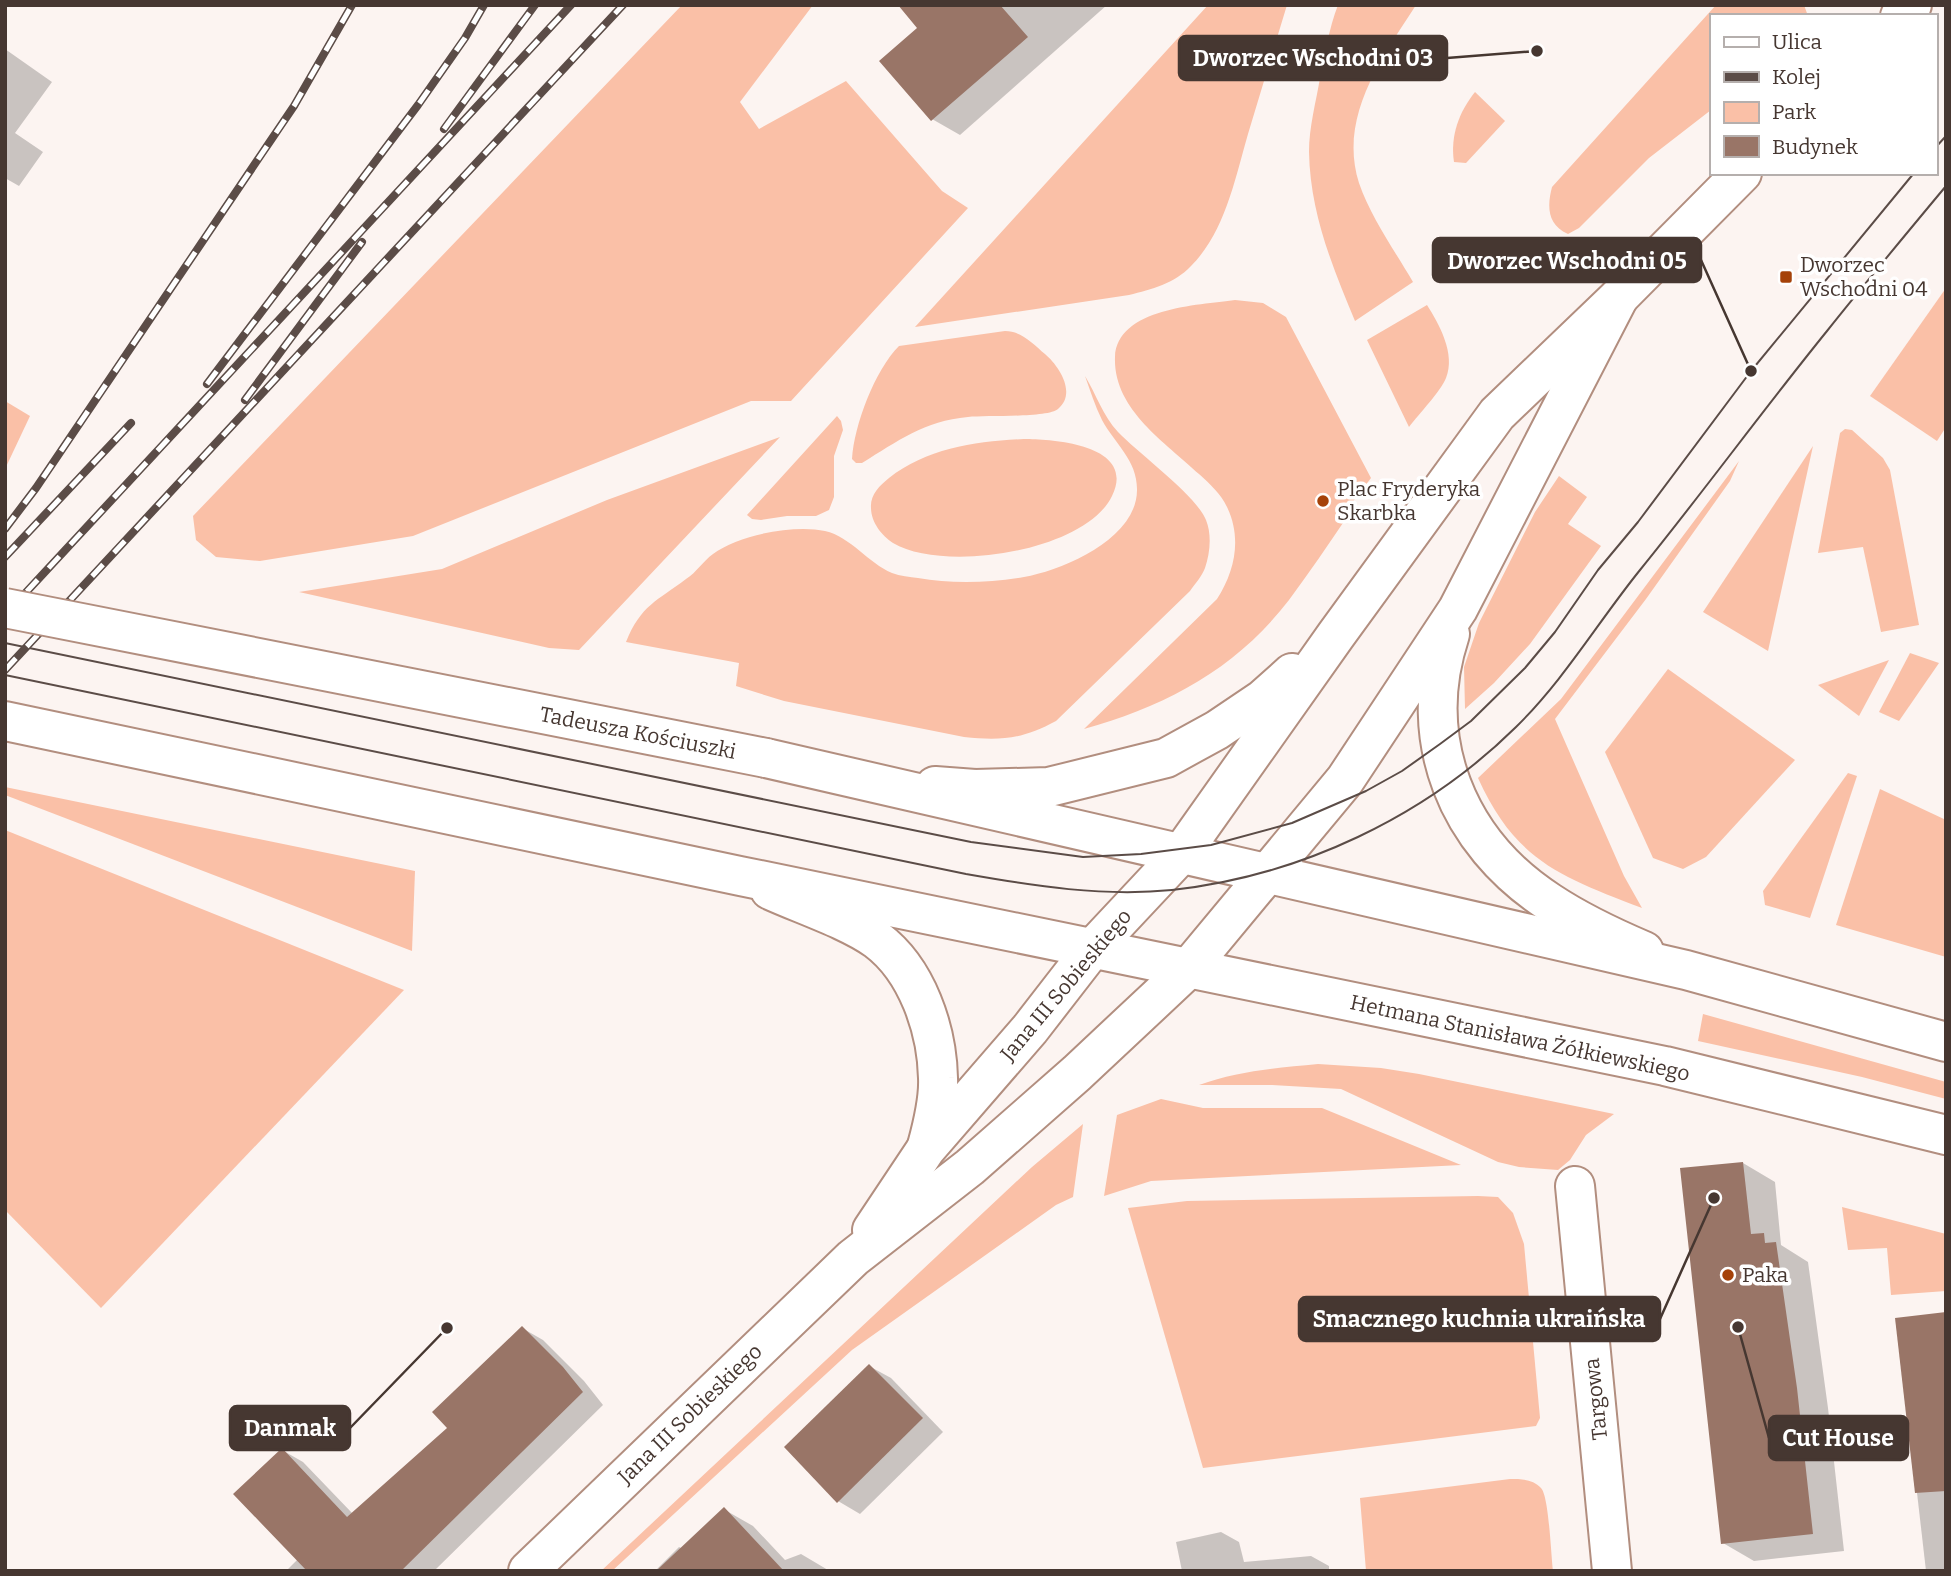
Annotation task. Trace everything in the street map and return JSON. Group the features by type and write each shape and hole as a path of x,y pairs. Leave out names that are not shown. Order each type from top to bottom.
{"street":[{"path":"1181,854 1497,414 1619,297 1740,175"},
{"path":"1188,969 1345,780 1458,609 1619,297"},
{"name":"Tadeusza Kościuszki","path":"5,608 766,758 1268,873"},
{"path":"1458,609 1444,654 1437,713 1440,744 1450,783 1466,818 1506,869 1548,902 1580,922 1686,970"},
{"path":"859,779 975,789 1049,787 1166,758 1217,730 1263,699 1336,635"},
{"path":"5,722 1092,949"},
{"name":"Jana III Sobieskiego","path":"853,1258 926,1149 1030,1029 1092,949 1181,854"},
{"path":"1268,873 1686,970 1946,1042"},
{"name":"Jana III Sobieskiego","path":"740,876 864,932 888,951 907,975 923,1005 937,1062 936,1102 926,1149"},
{"name":"Hetmana Stanisława Żółkiewskiego","path":"1092,949 1665,1066 1946,1135"},
{"name":"Jana III Sobieskiego","path":"528,1571 853,1258 970,1167 1077,1073 1188,969"},
{"name":"Targowa","path":"1575,1186 1612,1571"}],"green space":[{"path":"682,5 813,5 740,102 759,129 846,81 942,191 968,208 791,401 751,401 413,536 260,561 216,557 196,540 193,516"},
{"path":"1208,5 1287,5 1221,221 1203,252 1191,266 1170,282 1129,295 915,327"},
{"path":"1338,5 1416,5 1377,67 1359,112 1354,135 1354,159 1364,196 1413,282 1355,321 1324,238 1310,174 1311,124"},
{"path":"1716,5 1804,5 1807,14 1710,14 1710,111 1649,158 1579,228 1568,234 1552,220 1549,201 1552,187"},
{"path":"1475,92 1505,121 1466,163 1454,162 1453,143 1457,125"},
{"path":"1946,288 1946,427 1937,441 1870,396"},
{"path":"1235,300 1263,303 1286,317 1371,478 1346,511 1347,517 1289,600 1246,646 1197,682 1171,696 1114,720 1084,729 1217,599 1228,577 1234,554 1232,519 1222,498 1143,423 1122,393 1115,357 1119,341 1129,328 1162,312"},
{"path":"1427,305 1445,340 1449,369 1440,389 1409,427 1367,340"},
{"path":"1005,331 1017,333 1027,339 1056,365 1066,388 1063,403 1058,409 1042,414 952,419 912,433 862,463 856,463 852,459 857,430 867,399 882,369 899,346"},
{"path":"1085,376 1118,432 1179,487 1200,510 1208,526 1210,544 1205,568 1190,591 1056,721 1033,732 1012,737 964,737 784,701 736,686 739,663 626,642 644,612 713,554 737,541 767,533 798,529 825,531 851,544 892,573 957,582 1024,577 1059,567 1096,549 1112,537 1125,522 1134,507 1137,489 1133,469 1102,420"},
{"path":"5,401 30,416 5,469"},
{"path":"837,416 843,430 834,456 834,497 829,510 816,516 787,516 761,520 747,515"},
{"path":"1845,429 1852,430 1883,458 1890,470 1919,625 1881,632 1863,547 1818,553 1840,433"},
{"path":"780,437 579,650 549,648 299,592 442,569 607,500"},
{"path":"1024,439 1054,441 1089,448 1113,466 1117,479 1112,496 1097,515 1073,531 1044,543 1011,552 977,556 916,552 893,543 881,533 871,513 871,503 885,481 904,468 953,448"},
{"path":"1813,446 1768,651 1703,612"},
{"path":"1739,461 1730,481 1646,599 1555,719 1624,876 1642,908 1565,875 1525,848 1508,829 1478,778 1561,699"},
{"path":"1559,476 1587,497 1568,524 1601,546 1530,644 1494,683 1465,709 1464,667 1479,623 1535,512"},
{"path":"1910,653 1939,663 1899,721 1879,712"},
{"path":"1889,660 1859,716 1818,685"},
{"path":"1668,669 1795,760 1706,857 1683,869 1653,858 1605,752"},
{"path":"1848,773 1857,776 1810,918 1765,905 1763,891"},
{"path":"5,787 415,871 412,951 5,795"},
{"path":"1880,789 1946,820 1946,957 1836,925"},
{"path":"5,830 404,990 101,1308 5,1210"},
{"path":"1703,1014 1946,1082 1946,1099 1862,1077 1698,1041"},
{"path":"1318,1064 1381,1068 1419,1074 1614,1114 1586,1135 1570,1160 1558,1170 1519,1167 1498,1162 1341,1089 1199,1085 1243,1073"},
{"path":"1161,1099 1203,1108 1322,1108 1461,1165 1151,1181 1104,1196 1117,1115"},
{"path":"1083,1124 1073,1197 1056,1205 852,1350 612,1571 601,1571 1032,1167"},
{"path":"1498,1197 1513,1213 1524,1244 1540,1418 1536,1426 1203,1468 1128,1208 1187,1201"},
{"path":"1842,1207 1946,1234 1946,1291 1891,1295 1887,1248 1848,1250"},
{"path":"1510,1479 1531,1481 1544,1493 1553,1571 1366,1571 1360,1498"}],"building":[{"path":"898,5 1000,5 1028,37 931,121 879,61 917,28"},
{"path":"1743,1162 1751,1234 1764,1233 1765,1243 1776,1242 1797,1388 1813,1534 1721,1544 1680,1168"},
{"path":"1946,1312 1946,1491 1915,1493 1895,1318"},
{"path":"522,1326 563,1367 583,1392 401,1571 307,1571 233,1494 282,1448 347,1517 447,1428 432,1412"},
{"path":"869,1364 923,1418 837,1503 784,1447"},
{"path":"724,1507 784,1571 656,1571"}],"tram line":[{"path":"1937,146 1946,136"},
{"path":"5,643 971,842 1083,857 1141,854 1211,845 1292,823 1366,791 1402,771 1471,721 1525,668 1555,632 1598,570 1638,522 1751,371 1912,175"},
{"path":"5,675 1017,883 1120,892 1172,890 1220,883 1313,856 1358,837 1442,788 1516,727 1550,690 1803,361 1946,186"}],"railway":[{"path":"5,529 36,488 294,106 352,5"},
{"path":"207,384 418,105 465,38 484,5"},
{"path":"444,129 535,5"},
{"path":"5,615 571,5"},
{"path":"5,670 623,5"},
{"path":"245,400 362,242"},
{"path":"5,557 131,423"}],"place":[{"name":"Dworzec Wschodni 03","path":"1537,51"},
{"name":"Dworzec Wschodni 04","path":"1786,277"},
{"name":"Dworzec Wschodni 05","path":"1751,371"},
{"name":"Plac Fryderyka Skarbka","path":"1323,501"},
{"name":"Smacznego kuchnia ukraińska","path":"1714,1198"},
{"name":"Paka","path":"1728,1275"},
{"name":"Cut House","path":"1738,1327"},
{"name":"Danmak","path":"447,1328"}]}
